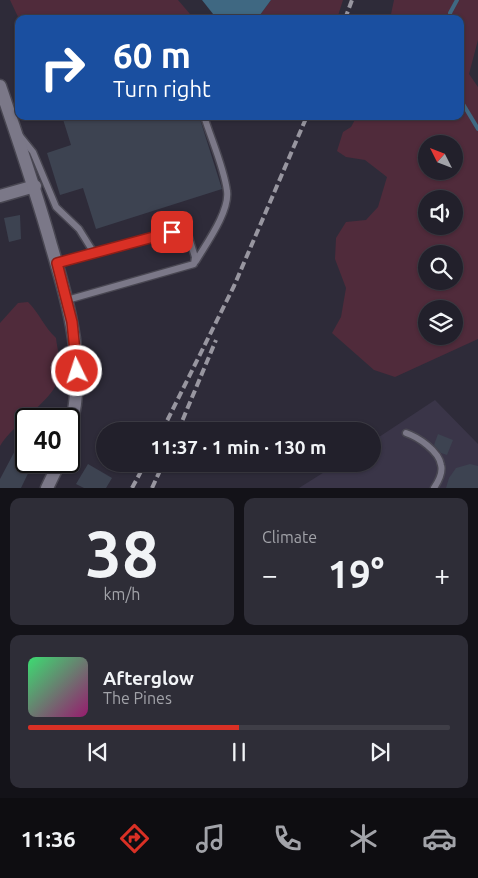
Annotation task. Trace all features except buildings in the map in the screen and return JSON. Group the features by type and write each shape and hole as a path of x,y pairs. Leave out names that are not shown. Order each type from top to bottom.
{"street":[{"path":"0,86 35,186 67,300 77,371 74,408"},
{"path":"0,196 35,186"},
{"path":"47,488 54,473"}],"lane":[{"path":"67,300 194,264 214,231 225,205 227,192 205,120"},
{"path":"17,133 33,152 56,207 79,229 94,253"},
{"path":"57,263 186,228 196,260"},
{"path":"406,433 423,443 440,462 442,467 434,488"}],"shaded area":[{"path":"10,0 178,0 190,14 190,15 17,15"},
{"path":"271,0 343,0 338,15 260,15"},
{"path":"394,0 478,0 478,40 469,74 478,87 478,339 395,377 374,370 332,333 341,317 346,288 335,259 336,238 346,222 366,220 378,207 387,177 365,160 346,157 337,151 343,132 351,127 355,120 464,120 464,15 391,15"},
{"path":"28,302 56,338 60,374 57,384 51,393 37,408 15,408 15,428 0,446 0,323 18,303"},
{"path":"435,400 478,444 478,488 299,488 324,472 381,472 381,436"}],"water":[{"path":"202,0 271,0 260,15 214,15"}],"waterway":[{"path":"450,15 457,0"},
{"path":"464,106 478,129"}],"railway":[{"path":"346,15 352,0"},
{"path":"166,422 234,286 305,120"},
{"path":"182,422 216,340"},
{"path":"132,488 141,472"},
{"path":"152,488 159,472"}],"route":[{"path":"77,371 72,322 57,263 172,232"}]}
